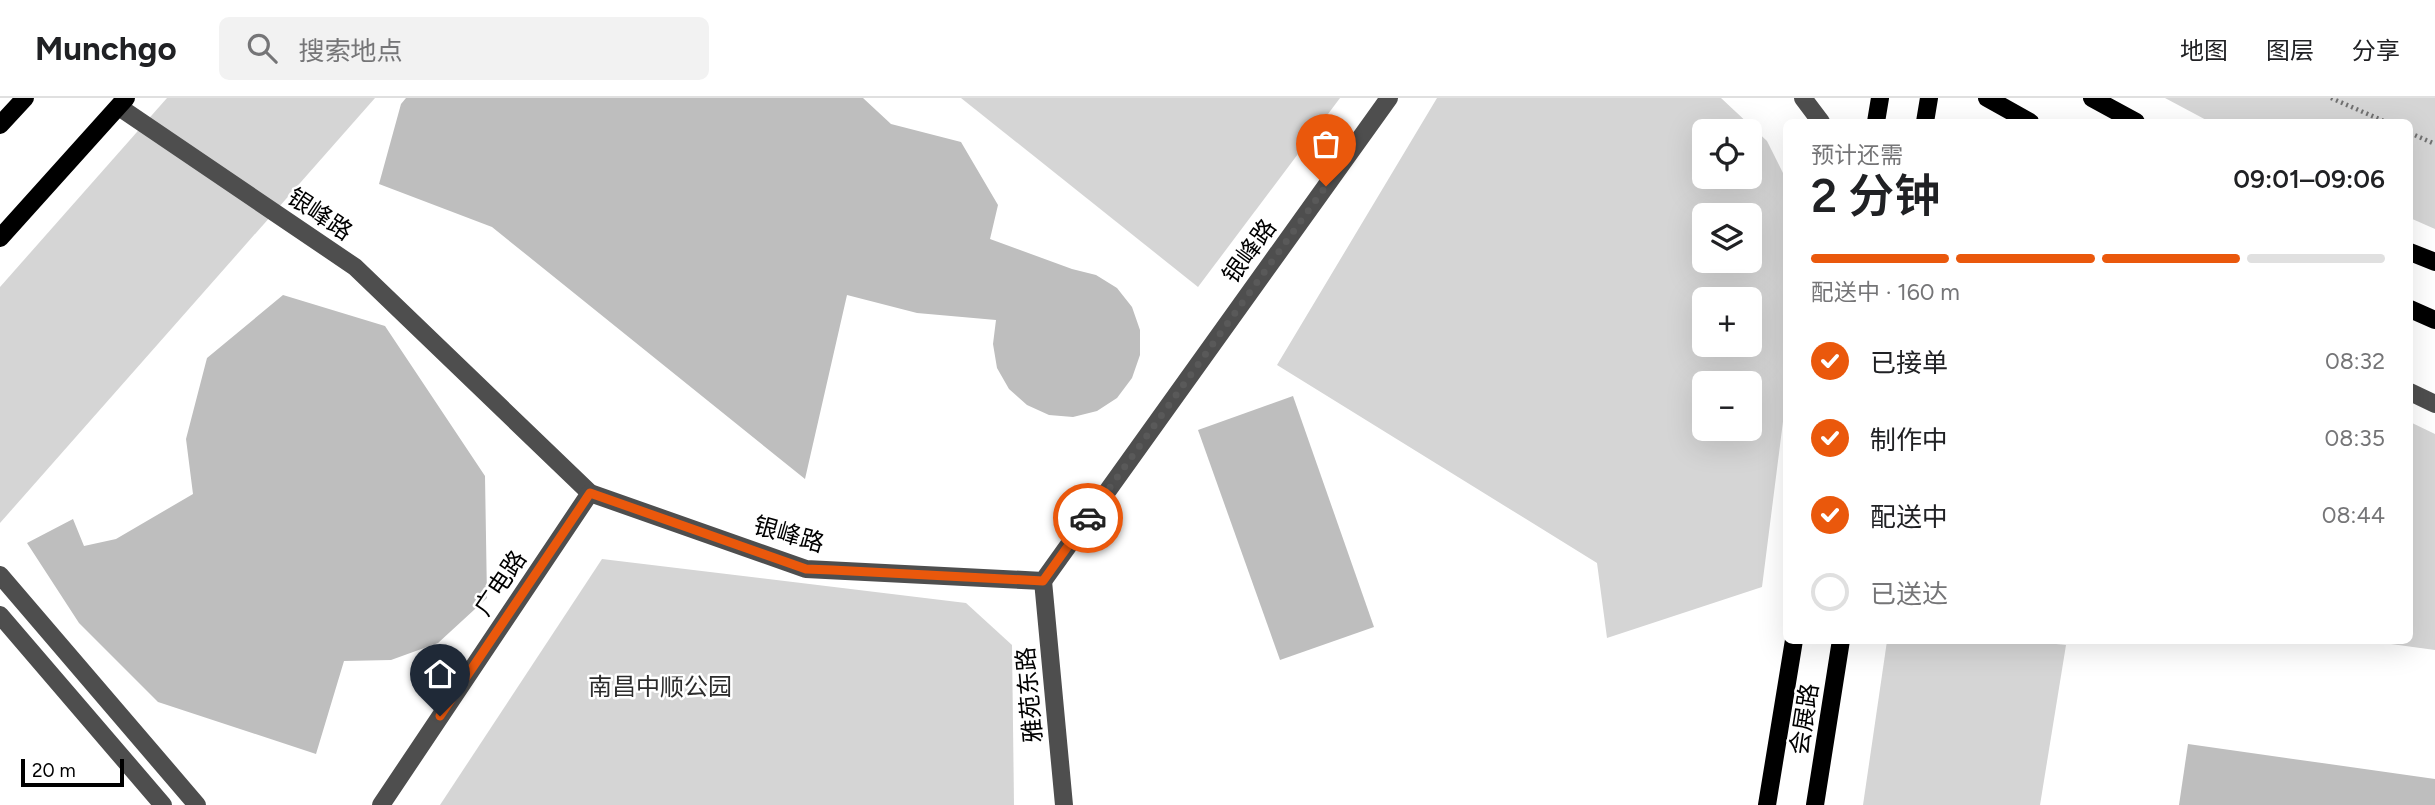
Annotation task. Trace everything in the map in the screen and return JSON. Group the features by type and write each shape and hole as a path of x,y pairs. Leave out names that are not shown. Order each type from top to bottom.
{"main road":[{"path":"0,125 25,98"},
{"path":"1876,119 1880,98"},
{"path":"1926,119 1929,98"},
{"path":"1987,98 2025,119"},
{"path":"2092,98 2131,119"},
{"path":"0,238 123,102"},
{"path":"2413,252 2435,262"},
{"path":"2413,310 2435,320"},
{"name":"会展路","path":"1767,805 1793,644"},
{"name":"会展路","path":"1815,805 1840,644"}],"street":[{"name":"银峰路","path":"123,102 355,267 590,493 806,569 1043,581 1389,98"},
{"path":"1803,98 1819,119"},
{"path":"2413,393 2435,404"},
{"name":"广电路","path":"381,805 590,493"},
{"path":"0,575 197,805"},
{"name":"雅苑东路","path":"1043,581 1064,805"},
{"path":"0,615 163,805"}],"path":[{"path":"2331,98 2379,119"},
{"path":"2413,134 2435,144"}],"green space":[{"path":"167,98 375,98 0,523 0,287"},
{"path":"961,98 1340,98 1198,287"},
{"path":"1437,98 1721,98 1743,119 1692,119 1692,189 1762,189 1762,136 1783,173 1783,422 1762,587 1607,638 1597,563 1277,365"},
{"path":"2165,98 2435,98 2435,229 2413,219 2413,119 2204,119"},
{"path":"2413,423 2435,434 2435,650 2391,644 2413,644"},
{"name":"南昌中顺公园","path":"602,559 966,603 1012,645 1014,805 440,805"},
{"path":"1887,644 2066,645 2040,805 1863,805"}],"building":[{"path":"406,98 863,98 891,124 961,142 998,205 990,239 1096,275 1117,288 1132,307 1140,330 1140,355 1132,378 1117,398 1097,411 1073,417 1049,415 1027,405 1009,389 997,368 993,344 996,320 917,313 847,295 805,479 492,227 379,184 401,104"},
{"path":"283,295 385,326 485,476 487,598 438,643 391,660 344,661 316,754 158,702 79,623 27,543 73,519 84,546 116,539 193,494 186,439 207,358"},
{"path":"1293,396 1374,627 1280,660 1198,430"},
{"path":"2188,744 2435,779 2435,805 2179,805"}],"way so far":[{"path":"1088,518 1326,186"}],"route":[{"path":"440,716 590,493 806,569 1043,581 1088,518"}]}
